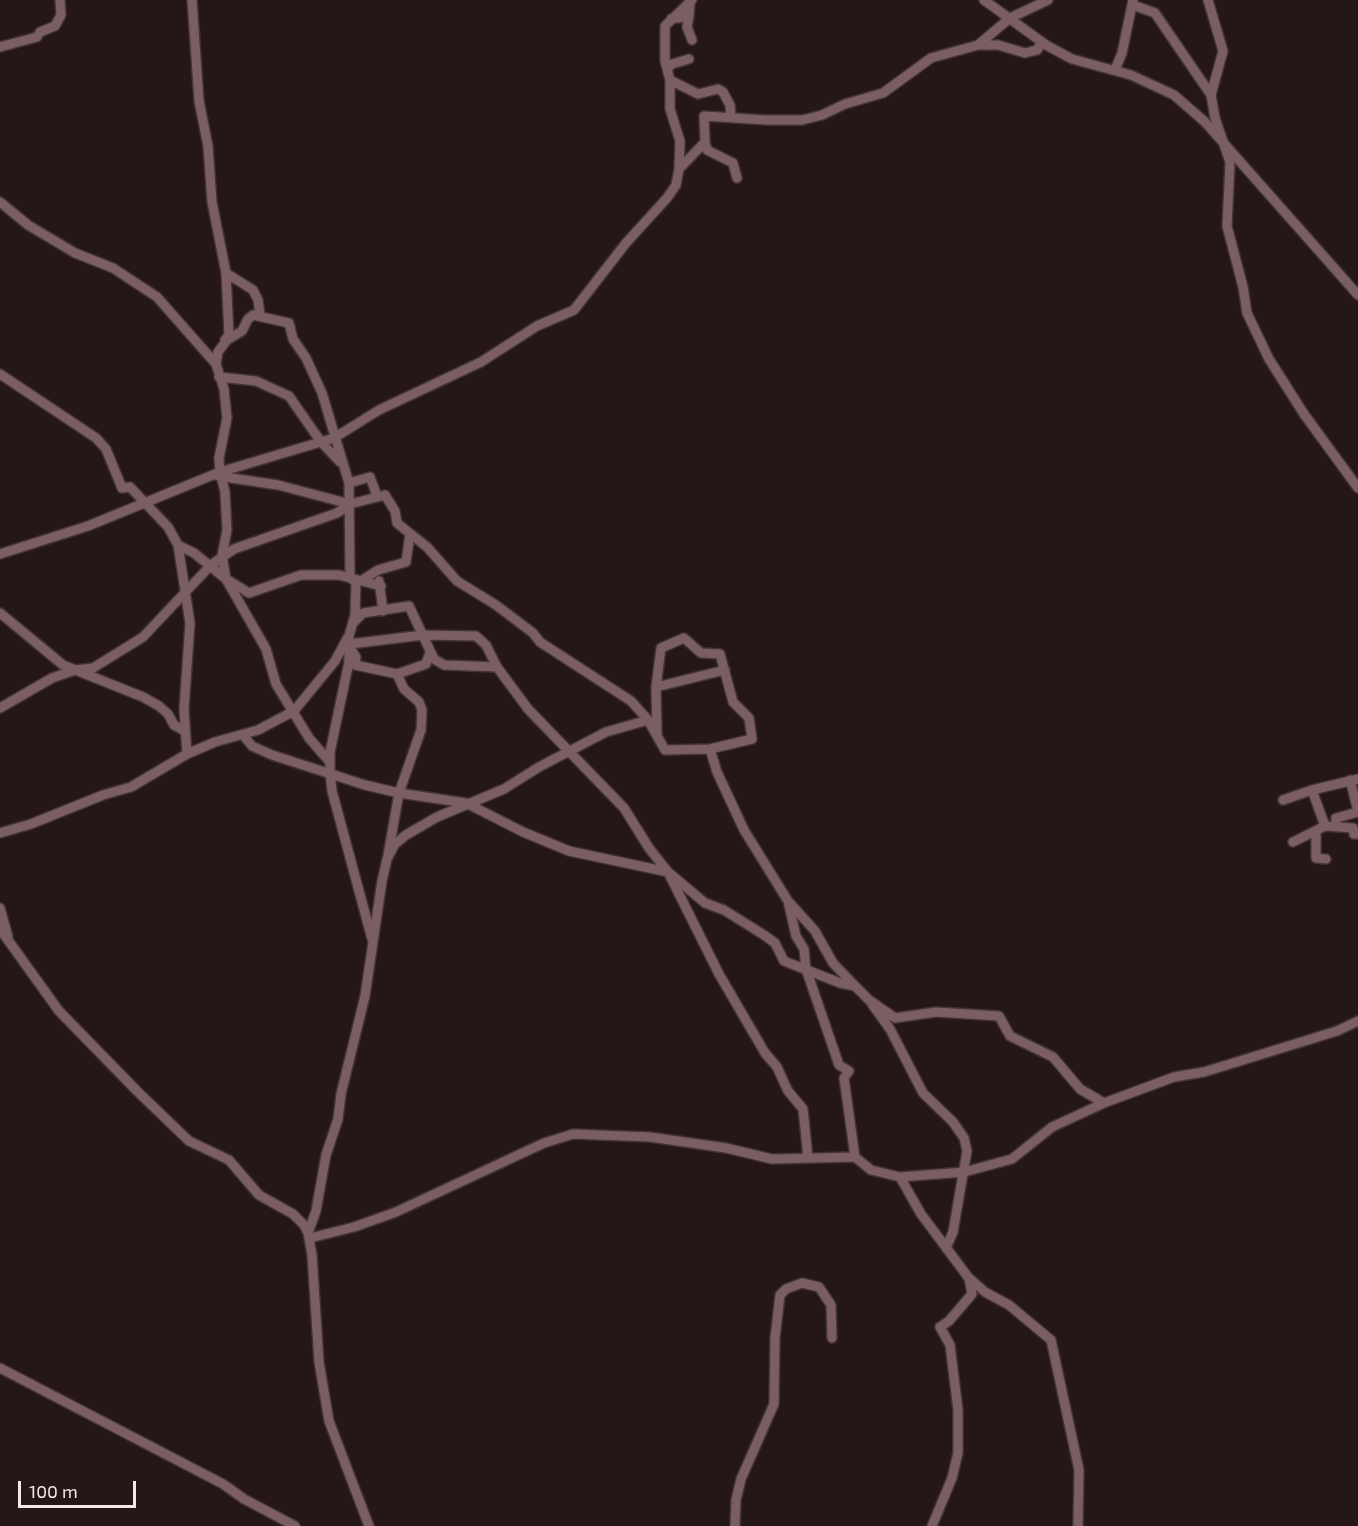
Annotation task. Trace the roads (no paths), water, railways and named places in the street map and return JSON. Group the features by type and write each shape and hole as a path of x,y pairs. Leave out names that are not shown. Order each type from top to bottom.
{"street":[{"path":"0,47 37,37 40,32 56,26 61,15 60,0"},
{"path":"192,0 199,101 208,146 212,202 226,273 229,335 216,358 224,389 227,418 221,439 218,474 225,492 227,530 222,556 226,579 255,625 266,649 276,684 309,738 329,761"},
{"path":"984,0 1042,42 1072,59 1131,75 1174,95 1205,122 1358,295"},
{"path":"978,45 1010,18 1047,0"},
{"path":"1208,0 1223,51 1211,95"},
{"path":"691,1 687,27 692,40"},
{"path":"0,554 88,526 144,504 188,483 334,438 379,410 481,362 537,326 574,310 626,243 676,185 680,169 680,141 670,109 665,26 675,19 691,1"},
{"path":"1115,70 1133,2 1155,13 1211,95 1215,118 1230,162 1227,226 1243,287 1247,313 1269,358 1304,414 1358,488"},
{"path":"675,19 689,16"},
{"path":"675,19 687,27"},
{"path":"706,146 704,116 802,120 882,93 930,58 978,45 998,45 1025,53 1037,50 1042,42"},
{"path":"668,65 689,59"},
{"path":"670,80 698,94 718,89 723,92 730,105 731,116"},
{"path":"680,141 686,149 696,150 706,146"},
{"path":"706,146 729,160 736,178"},
{"path":"680,169 696,150"},
{"path":"0,202 28,225 75,253 113,268 157,297 216,364"},
{"path":"226,273 253,290 258,300 260,315"},
{"path":"222,345 242,331 248,319 254,315 289,323 293,339 306,358 322,393 349,483 356,580 355,615 329,761 332,791 372,939"},
{"path":"0,374 96,438 106,449 122,488 130,487 168,527 178,545 190,623 183,730 187,754"},
{"path":"219,376 256,381 289,396 321,442 342,464"},
{"path":"218,474 278,485 350,504"},
{"path":"349,483 370,477 377,496"},
{"path":"0,708 52,678 75,670 93,668 143,637 184,592 222,556 247,543 337,513 350,504 377,496 387,497 395,511 397,523 427,547 457,581 496,605 533,633 540,642 631,701 648,720 665,750 710,749 752,739 749,718 733,702 720,654 701,652 687,640 681,639 662,647 656,687 657,733"},
{"path":"356,580 406,561 410,534"},
{"path":"178,545 211,565 226,579 249,593 301,575 356,580 381,586"},
{"path":"375,573 381,586 383,610"},
{"path":"430,652 426,664 397,674 355,665 356,657 350,643 353,622 363,613 409,606 434,659 444,665 497,666"},
{"path":"0,614 53,658 75,670 88,673 143,697 159,706 168,714 174,725 183,730"},
{"path":"0,832 31,824 103,795 131,787 187,754 215,742 243,735 294,711 350,643 423,634 476,636 493,654 497,666 528,709 624,808 649,848 668,872 705,903 724,910 775,943 784,961 840,983 855,986"},
{"path":"656,687 725,670"},
{"path":"369,1526 329,1421 318,1352 309,1235 316,1211 326,1155 338,1119 340,1097 364,996 372,939 399,793 421,730 422,710 418,702 404,689 397,674"},
{"path":"387,859 395,844 406,835 466,803 504,789 539,766 571,752 606,732 648,720"},
{"path":"243,735 252,746 272,755 399,793 466,803 523,832 569,851 668,872"},
{"path":"710,749 717,772 744,830 788,901 815,931 833,963 869,1000 890,1029 923,1093 953,1122 964,1138 967,1151 964,1172 953,1232 946,1248"},
{"path":"1283,800 1354,779 1358,812 1336,818 1336,825"},
{"path":"1312,790 1325,826"},
{"path":"1293,842 1325,826 1353,828 1354,834 1358,834"},
{"path":"1316,832 1316,858 1326,860"},
{"path":"668,872 719,974 765,1053 777,1067 788,1090 803,1109 808,1158"},
{"path":"788,901 796,936 804,949 806,969 839,1065 849,1071 844,1078 855,1156 871,1170 900,1178 964,1172 1012,1159 1052,1127 1104,1103 1174,1077 1204,1072 1337,1031 1358,1021"},
{"path":"0,908 8,938"},
{"path":"0,929 59,1011 138,1092 189,1141 229,1160 259,1195 299,1218 309,1235"},
{"path":"869,1000 895,1017 936,1012 999,1016 1010,1036 1053,1057 1080,1089 1104,1103"},
{"path":"309,1235 354,1227 396,1212 544,1143 573,1134 650,1137 726,1148 772,1159 855,1156"},
{"path":"900,1178 921,1214 968,1277 981,1289 1010,1305 1046,1335 1053,1346 1079,1470 1078,1526"},
{"path":"932,1526 952,1478 958,1453 958,1410 950,1345 940,1327 949,1321 972,1294 968,1277"},
{"path":"735,1526 736,1500 741,1479 774,1404 775,1338 780,1295 786,1289 802,1283 819,1287 831,1305 832,1338"},
{"path":"0,1368 223,1485 243,1500 295,1526"}]}
